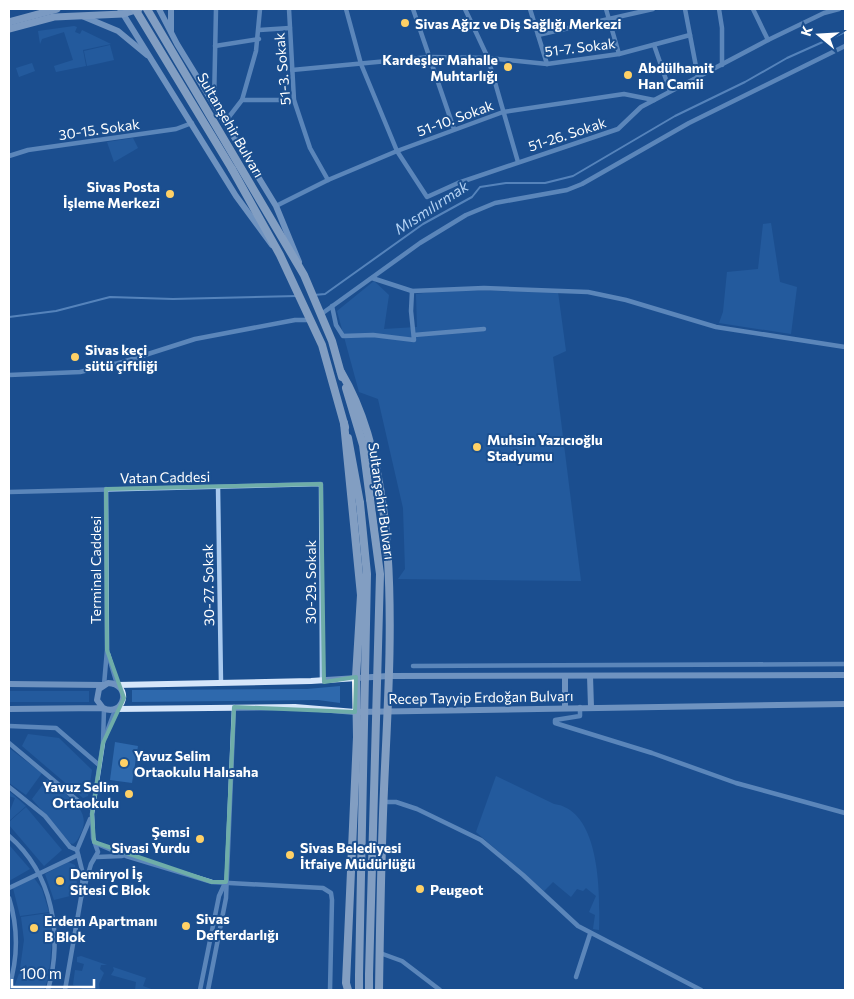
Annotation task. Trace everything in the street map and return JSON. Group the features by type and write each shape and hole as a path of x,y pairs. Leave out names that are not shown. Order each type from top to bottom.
{"highway":[{"name":"Sultanşehir Bulvarı","path":"135,9 232,169 280,255 322,345 351,448 360,503 367,574 359,990"},
{"name":"Sultanşehir Bulvarı","path":"147,9 304,275 332,341 363,446 380,574 369,990"},
{"path":"341,372 352,390 369,438 386,527 388,676 379,990"},
{"path":"344,423 361,595 356,677 357,737 347,988"}],"main road":[{"path":"9,22 57,9"},
{"path":"9,28 54,17 139,9"}],"street":[{"path":"159,9 172,35 276,206 304,275"},
{"path":"171,9 172,35"},
{"path":"214,104 216,9"},
{"path":"225,122 242,100 258,39 260,9"},
{"name":"51-3. Sokak","path":"289,9 294,100 310,148 328,180"},
{"path":"346,9 360,64 397,151"},
{"path":"412,9 454,129"},
{"path":"465,9 488,58 518,162"},
{"path":"530,9 547,64"},
{"path":"606,9 619,54"},
{"path":"538,35 610,20 649,9"},
{"path":"685,9 698,77"},
{"path":"719,9 722,28 722,65"},
{"path":"753,9 768,40"},
{"name":"51-26. Sokak","path":"397,151 427,197 458,183 518,162 550,154 618,129 641,107 670,91 823,11 839,9"},
{"path":"121,11 246,212 280,255"},
{"path":"83,13 118,31 154,62"},
{"path":"259,30 290,28"},
{"name":"51-7. Sokak","path":"292,70 428,57 488,58 547,64 619,54 690,35"},
{"path":"215,46 258,39"},
{"path":"654,46 670,91"},
{"path":"318,311 332,306 420,243 466,215 496,204 567,190 582,184 689,123 845,46"},
{"name":"51-10. Sokak","path":"276,206 328,180 397,151 503,112 624,94 654,100"},
{"path":"242,100 294,100"},
{"name":"30-15. Sokak","path":"9,156 28,150 160,132 192,124"},
{"path":"372,278 412,291 492,288 588,292 626,300 716,327 845,347"},
{"path":"332,306 336,325 343,336 373,335 414,340 411,311 412,291"},
{"path":"9,375 80,372 124,362 195,339 295,320 311,320"},
{"path":"414,335 484,329"},
{"name":"Vatan Caddesi","path":"9,492 321,484"},
{"name":"30-29. Sokak","path":"321,484 322,681"},
{"name":"30-27. Sokak","path":"218,487 221,683"},
{"name":"Terminal Caddesi","path":"103,685 107,650 106,489"},
{"name":"Terminal Caddesi","path":"107,650 117,684"},
{"path":"413,666 845,664"},
{"path":"578,676 579,666"},
{"name":"Recep Tayyip Erdoğan Bulvarı","path":"117,684 322,681 388,676 845,675"},
{"path":"565,676 565,708"},
{"path":"590,676 591,707"},
{"path":"9,684 117,684 122,689 124,696 122,704 116,709 102,743"},
{"path":"65,990 81,898 83,874 79,854 92,811 102,743 103,709 97,697 103,685"},
{"name":"Recep Tayyip Erdoğan Bulvarı","path":"116,709 295,707 356,712 845,704"},
{"path":"208,990 226,898 234,707"},
{"path":"580,707 580,716 556,720 555,723 652,753 736,783 845,814"},
{"path":"9,709 116,709"},
{"path":"9,726 56,728 99,765"},
{"path":"9,742 92,811"},
{"path":"9,787 45,816 70,847 88,862 95,858 126,856"},
{"path":"384,802 396,802 417,809 481,840 518,870 572,922 590,934 648,961 701,990"},
{"path":"81,898 98,850 94,843 92,811"},
{"path":"9,836 26,854 39,872 50,904 54,926 54,960 48,990"},
{"path":"82,842 88,840 126,856 212,882 323,888 331,893 330,990"},
{"path":"9,888 79,854"},
{"path":"200,990 219,896 226,882"},
{"path":"9,898 16,941 15,962 9,988"},
{"path":"576,977 590,934"},
{"path":"380,953 402,961 440,990"}],"highlighted area":[{"path":"321,484 324,682 356,677 355,712 234,707 226,882 212,882 94,842 92,814 103,743 124,698 107,650 106,489"}],"shaded area":[{"path":"77,27 75,32 80,34 82,30 111,44 83,50 86,66 56,72 54,66 73,60 64,32 42,39 40,44 38,31"},
{"path":"110,45 114,60 87,66 84,51"},
{"path":"32,63 35,71 19,77 16,68"},
{"path":"133,138 138,148 114,162 107,142"},
{"path":"771,223 780,282 797,287 791,334 719,323 723,312 727,272 758,269 763,224"},
{"name":"Muhsin Yazıcıoğlu Stadyumu","path":"374,281 389,295 384,329 417,327 416,294 447,290 558,292 566,351 553,357 581,581 398,579 405,569 403,508 378,399 359,392 337,311"},
{"path":"340,686 340,703 318,700 132,702 132,690 307,689"},
{"path":"9,691 89,691 89,702 9,702"},
{"path":"28,734 59,738 92,770 88,796 83,798 22,746"},
{"name":"Yavuz Selim Ortaokulu Halısaha","path":"115,742 138,746 132,783 110,780"},
{"path":"9,748 42,773 26,795 9,783"},
{"path":"496,776 569,810 581,821 589,837 598,876 599,930 593,929 595,915 589,912 596,896 586,888 583,891 577,889 571,897 553,882 544,891 476,832"},
{"path":"47,779 74,801 83,815 82,831 73,844 70,843 32,799"},
{"path":"9,791 26,806 9,821 9,813 15,798 9,796"},
{"path":"26,807 62,850 44,866 9,825 9,822"},
{"path":"10,846 30,869 9,881 9,848"},
{"path":"68,862 75,865 78,894 54,900 45,874"},
{"path":"34,878 42,889 49,912 20,916 13,888"},
{"path":"49,913 52,939 49,974 20,969 24,940 21,917"},
{"path":"81,956 107,965 101,965 100,969 104,973 99,984 100,990 86,990 73,985 75,970 82,971 84,964 77,962 77,957"},
{"path":"113,967 146,978 143,986 154,990 135,990 136,982 111,975 114,970"},
{"path":"20,971 49,976 44,990 13,990"}],"waterway":[{"name":"Mısmılırmak","path":"314,295 325,294 423,224 472,197 480,187 506,183 545,183 573,176 675,116 745,82 787,58 845,32"},
{"name":"Mısmılırmak","path":"9,317 56,311 110,297 173,299 297,296"}],"place":[{"name":"Sivas Ağız ve Diş Sağlığı Merkezi","path":"405,23"},
{"name":"Kardeşler Mahalle Muhtarlığı","path":"508,67"},
{"name":"Abdülhamit Han Camii","path":"628,75"},
{"name":"Sivas Posta İşleme Merkezi","path":"170,194"},
{"name":"Sivas keçi sütü çiftliği","path":"75,357"},
{"name":"Muhsin Yazıcıoğlu Stadyumu","path":"477,447"},
{"name":"Yavuz Selim Ortaokulu Halısaha","path":"124,763"},
{"name":"Yavuz Selim Ortaokulu","path":"129,794"},
{"name":"Şemsi Sivasi Yurdu","path":"200,839"},
{"name":"Sivas Belediyesi İtfaiye Müdürlüğü","path":"290,855"},
{"name":"Demiryol İş Sitesi C Blok","path":"60,881"},
{"name":"Peugeot","path":"420,889"},
{"name":"Sivas Defterdarlığı","path":"186,926"},
{"name":"Erdem Apartmanı B Blok","path":"34,928"}]}
